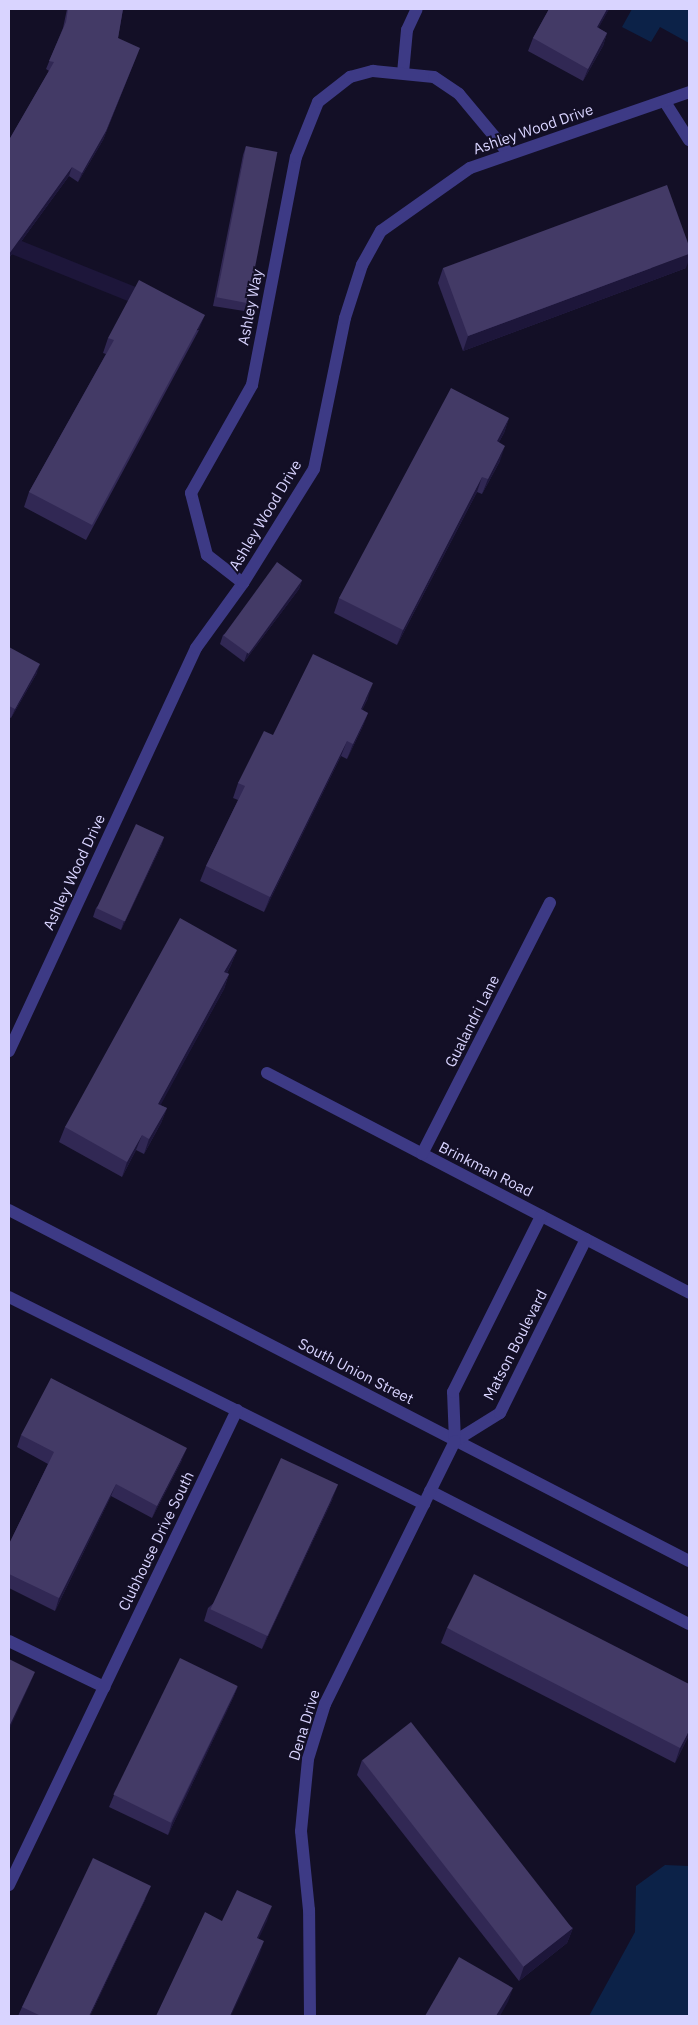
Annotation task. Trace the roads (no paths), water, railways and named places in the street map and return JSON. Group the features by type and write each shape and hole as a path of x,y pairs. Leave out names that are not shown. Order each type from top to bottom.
{"street":[{"path":"403,73 407,30 417,9"},
{"name":"Ashley Way","path":"243,583 207,555 191,493 252,385 296,157 318,102 350,77 373,71 434,78 459,94 509,154"},
{"name":"Ashley Wood Drive","path":"9,1051 196,648 243,583 314,469 345,318 362,266 381,231 470,168 665,102 689,92"},
{"path":"665,102 689,140"},
{"name":"Gualandri Lane","path":"422,1154 550,902"},
{"name":"Brinkman Road","path":"268,1073 689,1293"},
{"name":"South Union Street","path":"9,1210 689,1561"},
{"path":"455,1440 453,1392 541,1216"},
{"name":"Matson Boulevard","path":"455,1440 500,1413 586,1239"},
{"path":"9,1297 424,1504"},
{"name":"Clubhouse Drive South","path":"9,1885 237,1410"},
{"name":"Dena Drive","path":"310,2016 309,1910 301,1831 308,1759 325,1704 455,1440"},
{"path":"430,1491 689,1624"},
{"path":"9,1641 104,1687"}],"water":[{"path":"632,9 689,10 689,43 660,27 651,42 622,27"},
{"path":"665,1865 689,1866 689,2016 589,2016 635,1932 636,1886"}]}
